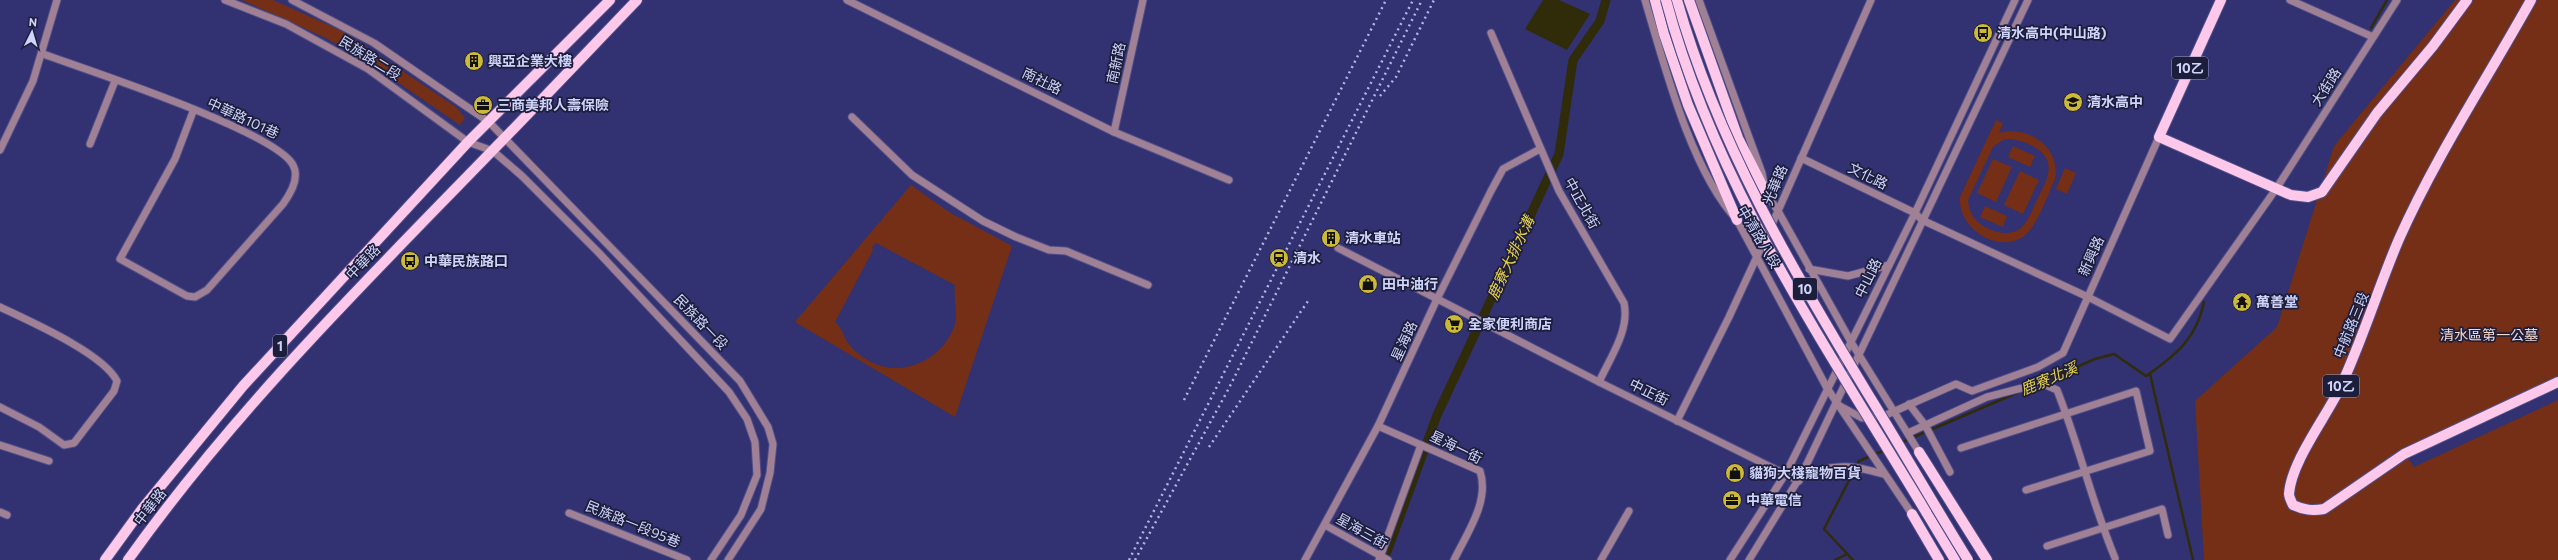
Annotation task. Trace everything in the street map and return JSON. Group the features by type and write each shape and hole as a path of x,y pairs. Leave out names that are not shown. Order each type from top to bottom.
{"main road":[{"name":"中華路","path":"105,560 142,509 243,386 468,142 610,0"},
{"name":"中華路","path":"128,560 149,530 228,432 358,286 506,138 638,0"},
{"path":"1655,0 1664,34 1688,105 1737,220"},
{"name":"10","path":"1666,0 1695,92 1744,201 1784,276 1955,560"},
{"name":"10","path":"1677,0 1706,90 1751,190 1794,270 1968,560"},
{"path":"1689,0 1738,138 1765,191"},
{"name":"新興路","path":"2159,137 2221,0"},
{"path":"2159,137 2291,195 2308,197 2322,192 2376,113 2433,46 2467,0"},
{"name":"中航路三段","path":"2531,0 2467,110 2399,239 2368,322 2339,389 2305,450 2291,482 2289,495 2293,505 2301,509 2313,511 2324,509 2404,454 2558,382"},
{"path":"1919,452 1987,560"},
{"path":"1912,514 1939,560"}],"street":[{"path":"0,150 21,107 43,54 57,0"},
{"name":"民族路二段","path":"225,0 286,24 368,69 468,142 493,151"},
{"name":"民族路二段","path":"292,0 374,43 489,122 506,138"},
{"name":"南社路","path":"847,0 1114,132 1229,180"},
{"name":"南新路","path":"1114,132 1143,0"},
{"name":"中清路八段","path":"1645,0 1669,84 1706,175 1728,211 1737,220 1836,404 1882,474 1912,514"},
{"name":"中清路八段","path":"1699,0 1762,173 1765,191 1778,211 1851,342 1892,411 1908,433 1919,452"},
{"name":"光華路","path":"1677,420 1729,317 1778,211 1835,86 1871,0"},
{"name":"中山路","path":"1730,560 1786,472 1915,213 2015,0"},
{"name":"中山路","path":"1749,560 1803,472 2028,0"},
{"path":"2290,0 2373,37"},
{"name":"大街路","path":"2088,297 2170,339 2276,189 2397,0"},
{"name":"中正北街","path":"1491,33 1559,191 1624,303 1626,314 1624,327 1599,382"},
{"name":"中華路101巷","path":"43,54 194,109 275,146 286,155 294,166 295,177 292,191 283,204 202,294 195,297 187,296 120,260 175,159 194,109"},
{"path":"90,144 115,81"},
{"path":"852,117 912,175 984,221 1016,238 1049,250 1066,252 1148,285"},
{"name":"新興路","path":"1836,404 1862,418 1886,415 1892,411 1956,384 1972,391 2038,367 2063,353 2159,137"},
{"name":"民族路一段","path":"506,138 740,381 768,427 773,444 766,493 761,509 728,560"},
{"name":"星海路","path":"1305,560 1325,526 1378,426 1436,299 1504,169 1540,149"},
{"name":"民族路一段","path":"493,151 527,182 690,350 729,392 747,419 755,442 757,475 741,515 711,560"},
{"name":"文化路","path":"1801,158 1915,213 1922,220"},
{"path":"1922,220 2088,297"},
{"path":"1338,248 1436,299"},
{"path":"1809,269 1848,276 1889,265"},
{"name":"中正街","path":"1436,299 1599,382 1786,472 1799,480"},
{"path":"0,307 65,340 106,367 117,381 114,392 74,443 64,445 39,427 0,407"},
{"path":"1908,433 1987,397 2041,383 2057,390 2086,472 2102,528 2115,558"},
{"path":"1961,448 2136,391 2150,451 2026,490"},
{"path":"1909,404 1925,425 1950,472"},
{"name":"星海一街","path":"1378,426 1480,471 1484,482 1482,500 1454,560"},
{"path":"0,445 49,461"},
{"path":"1380,558 1421,445"},
{"path":"1803,472 1840,465 1859,466 1882,474"},
{"path":"2047,546 2162,509 2168,535"},
{"path":"1601,560 1629,511"},
{"name":"民族路一段95巷","path":"569,514 687,560"},
{"name":"星海三街","path":"1325,526 1380,558 1388,560"}],"green space":[{"path":"242,0 273,0 344,32 456,107 465,118 460,125 387,75 328,39"},
{"name":"清水區第一公墓","path":"2455,0 2558,0 2558,380 2401,449 2414,467 2558,400 2558,560 2204,560 2195,401 2277,327 2334,146"},
{"path":"1996,120 2003,123 1999,133 2010,131 2021,132 2031,136 2048,148 2053,157 2056,168 2055,179 2037,219 2028,233 2023,237 2012,241 2001,242 1990,240 1980,235 1971,227 1965,218 1961,208 1960,197","holes":["2003,140 2017,140 2031,145 2043,154 2049,166 2048,174 2043,188 2024,225 2014,232 2001,233 1981,225 1971,212 1968,200 1993,147"]},
{"path":"2013,146 2035,156 2030,167 2008,157"},
{"path":"1993,159 2012,167 1996,202 1977,193"},
{"path":"2065,168 2076,173 2067,194 2056,189"},
{"path":"2020,171 2039,180 2023,214 2004,205"},
{"path":"911,185 949,212 1012,246 955,417 795,322","holes":["876,243 955,285 956,316 954,327 948,339 939,350 929,358 917,364 891,368 878,365 866,359 856,352 850,345 835,322 873,250 872,247"]},
{"path":"1985,206 2007,216 2003,227 1980,217"}],"shaded area":[{"path":"1543,0 1559,0 1590,14 1567,50 1525,29"}],"waterway":[{"name":"鹿寮大排水溝","path":"1384,560 1437,415 1559,154 1573,60 1600,21 1606,0"},
{"name":"鹿寮北溪","path":"2371,28 2387,0"},
{"name":"鹿寮北溪","path":"2042,382 2095,359 2114,354 2146,376 2166,361 2183,345 2196,326 2201,315 2204,302"},
{"path":"2150,374 2193,560"},
{"name":"鹿寮北溪","path":"1900,443 2019,392"},
{"path":"1853,560 1824,529 1859,461 1885,450"},
{"path":"1835,560 1847,554"}],"railway":[{"path":"1184,400 1386,0"},
{"path":"1129,560 1413,0"},
{"path":"1135,560 1229,388 1422,0"},
{"path":"1380,96 1396,77 1434,0"},
{"path":"1209,447 1308,301"}],"place":[{"name":"清水高中(中山路)","path":"1983,33"},
{"name":"興亞企業大樓","path":"474,61"},
{"name":"清水高中","path":"2073,102"},
{"name":"三商美邦人壽保險","path":"483,105"},
{"name":"清水車站","path":"1331,238"},
{"name":"清水","path":"1279,258"},
{"name":"中華民族路口","path":"410,261"},
{"name":"田中油行","path":"1368,284"},
{"name":"萬善堂","path":"2242,302"},
{"name":"全家便利商店","path":"1454,324"},
{"name":"貓狗大棧寵物百貨","path":"1735,473"},
{"name":"中華電信","path":"1732,500"}]}
